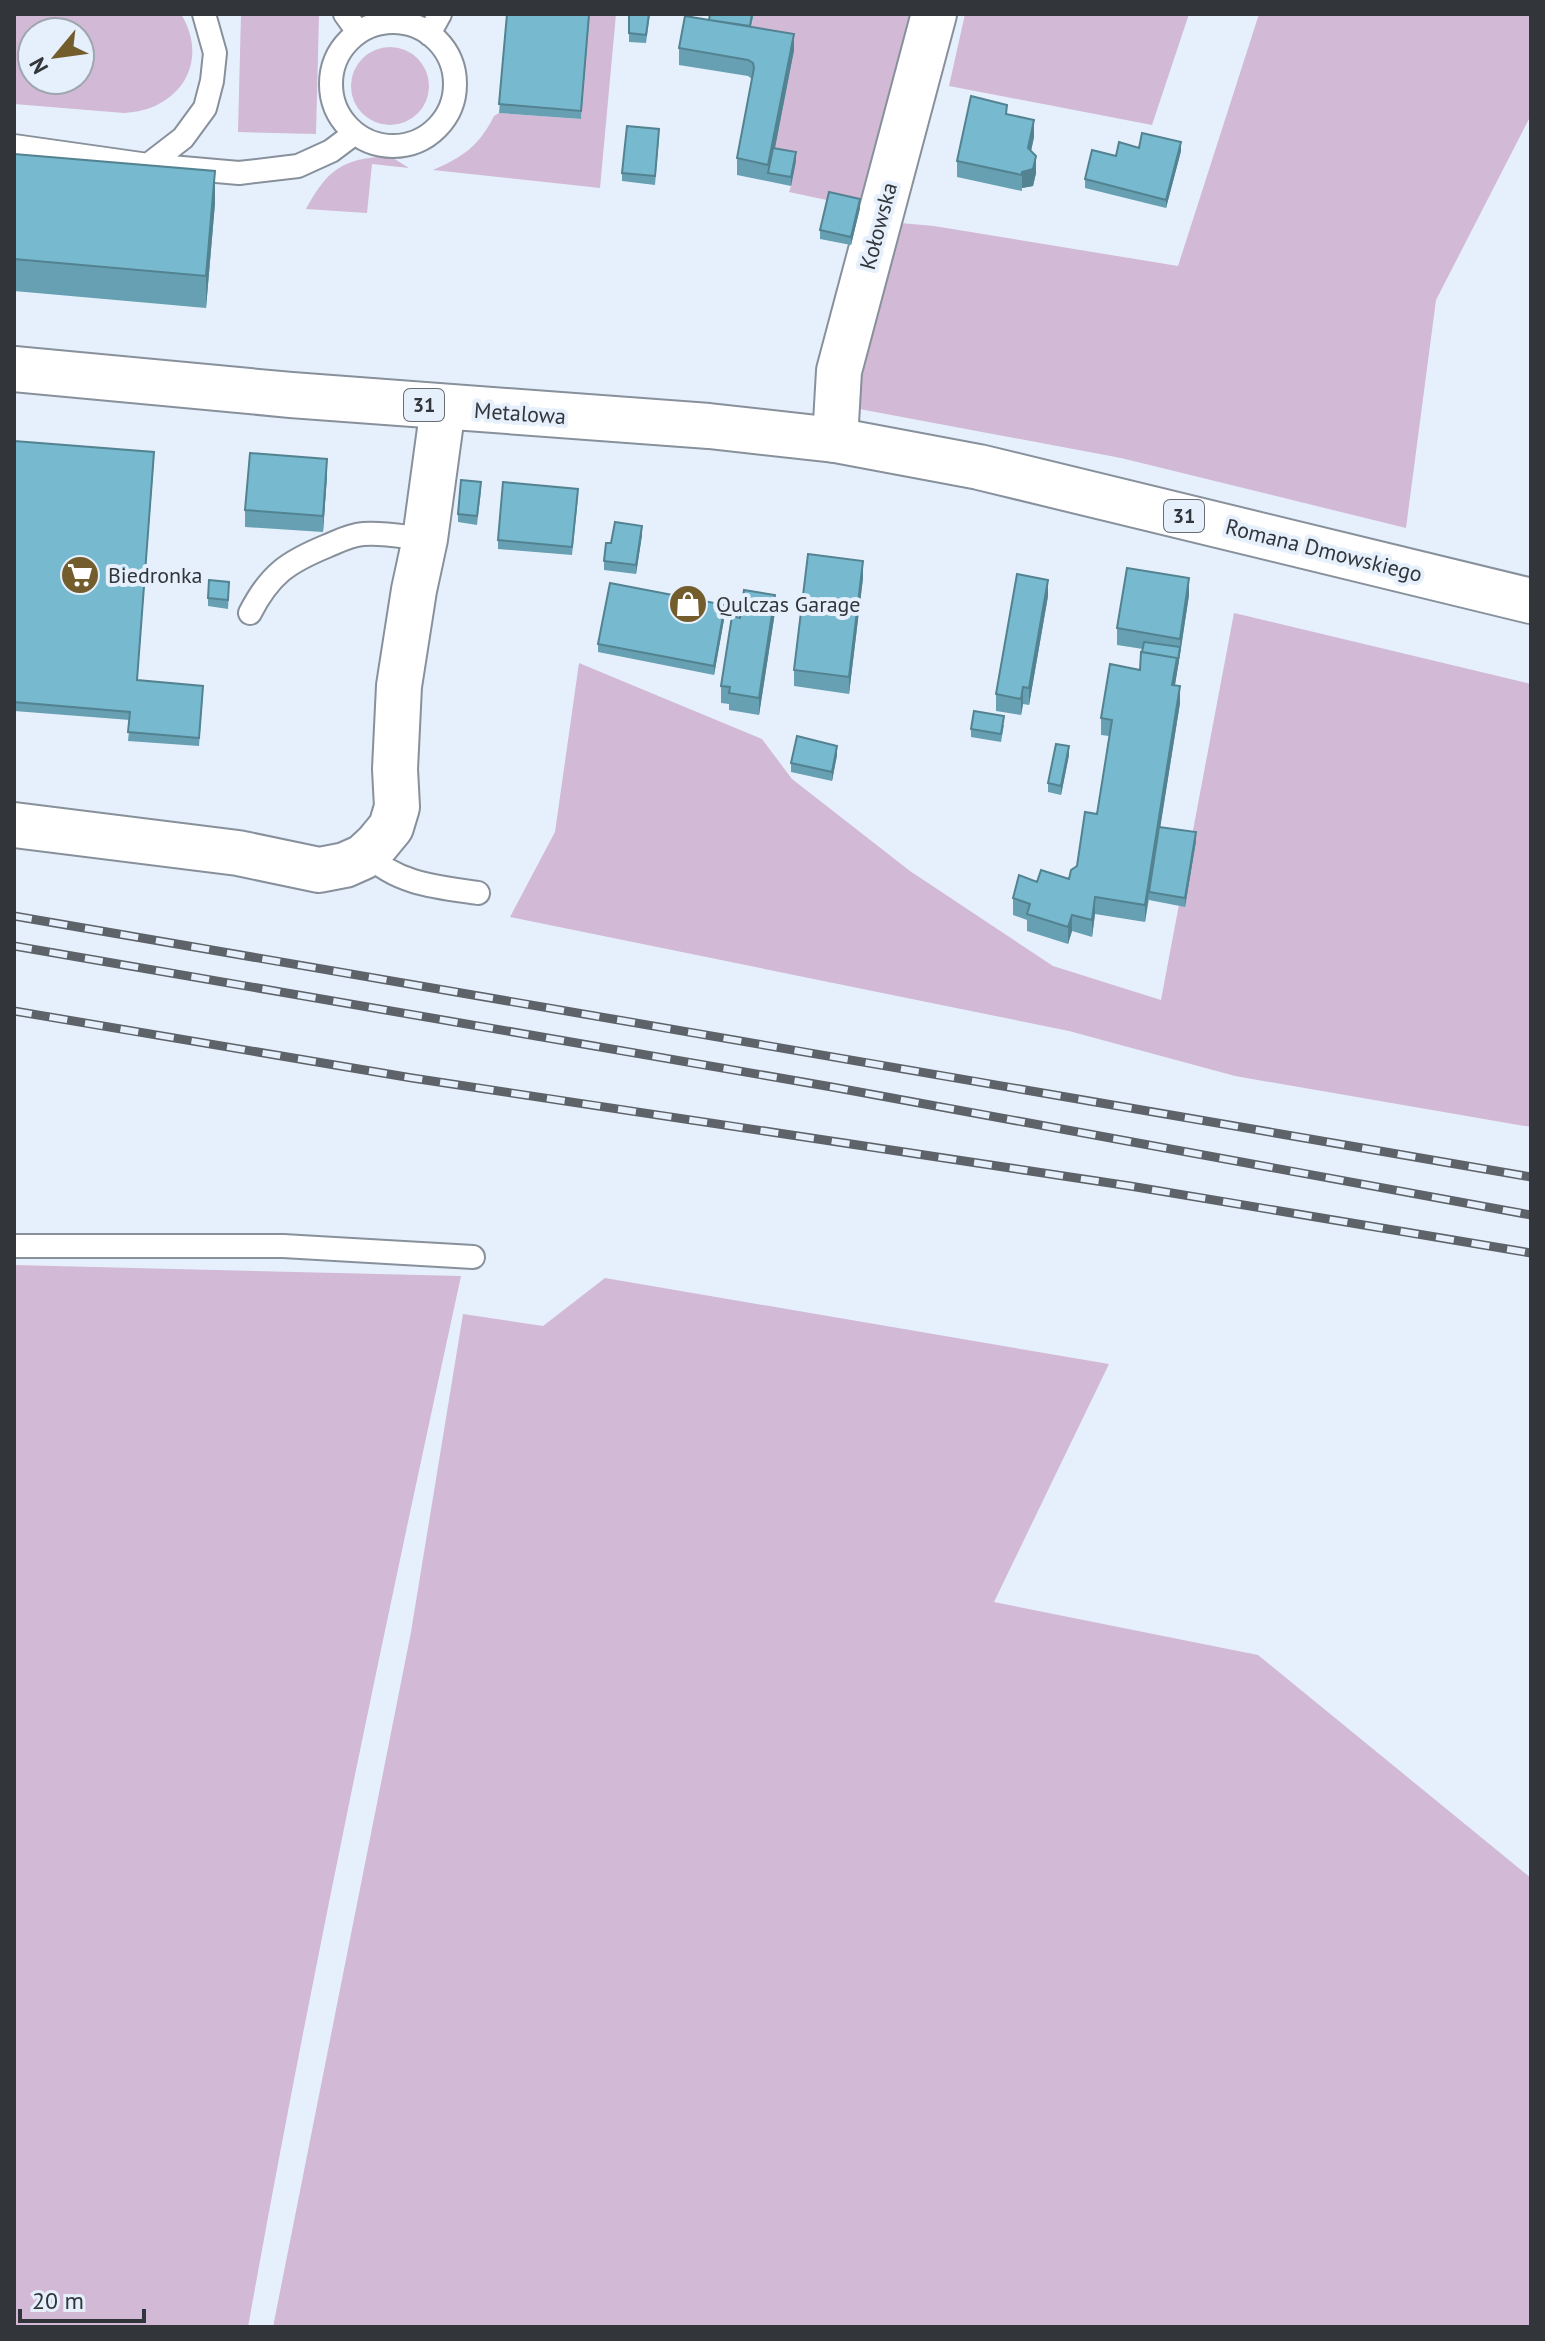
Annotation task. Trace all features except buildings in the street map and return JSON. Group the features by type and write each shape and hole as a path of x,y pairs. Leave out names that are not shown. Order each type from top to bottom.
{"main road":[{"name":"Kołowska","path":"835,440 839,371 934,14"},
{"name":"Metalowa","path":"14,369 443,407 709,426 835,440"},
{"path":"14,825 238,853 319,870 345,865 367,854 391,827 397,807 395,769 399,686 425,539 443,407"},
{"name":"Romana Dmowskiego","path":"835,440 979,467 1531,601"}],"lane":[{"path":"148,165 183,138 205,108 215,53 204,14"},
{"path":"345,14 358,32"},
{"path":"429,34 440,14"},
{"path":"398,18 429,34 447,53 454,73 454,93 448,113 436,129 419,141 398,146 377,144 355,133 343,122 334,104 330,84 334,64 343,46 358,32 398,18"},
{"path":"14,146 148,165 239,173 298,166 331,151 355,133"},
{"path":"250,613 261,592 280,569 311,552 363,534 425,539"},
{"path":"367,854 389,872 424,886 478,893"},
{"path":"14,1246 283,1246 473,1257"}],"shaded area":[{"path":"14,14 181,14 192,50 184,81 174,94 160,104 124,113 14,104"},
{"path":"241,14 319,15 316,134 238,132"},
{"path":"590,14 616,14 600,188 433,170 469,149 499,113 581,119"},
{"path":"754,14 910,14 869,209 789,192 791,186 773,156 793,51 748,44"},
{"path":"965,14 1189,14 1152,125 949,86"},
{"path":"1259,14 1531,14 1531,115 1436,300 1406,528 1121,458 854,408 871,321 900,223 1178,266"},
{"path":"382,47 398,47 412,53 423,64 429,86 423,108 412,119 398,125 382,125 368,119 357,108 351,94 351,78 357,64 368,53"},
{"path":"378,157 393,158 409,168 372,164 367,213 306,209 319,187 342,166"},
{"path":"1234,613 1531,684 1531,1127 1235,1076 1069,1031 510,917 555,832 579,663 762,739 792,779 910,871 1053,966 1161,1000"},
{"path":"14,1265 461,1276 350,1801 248,2327 14,2327"},
{"path":"605,1278 1109,1364 994,1602 1258,1655 1531,1878 1531,2327 273,2327 411,1632 463,1314 543,1326"}],"railway":[{"path":"14,916 1531,1177"},
{"path":"14,946 832,1087 1531,1215"},
{"path":"14,1011 412,1078 1130,1186 1531,1253"}],"place":[{"name":"Biedronka","path":"80,575"},
{"name":"Qulczas Garage","path":"688,604"}]}
